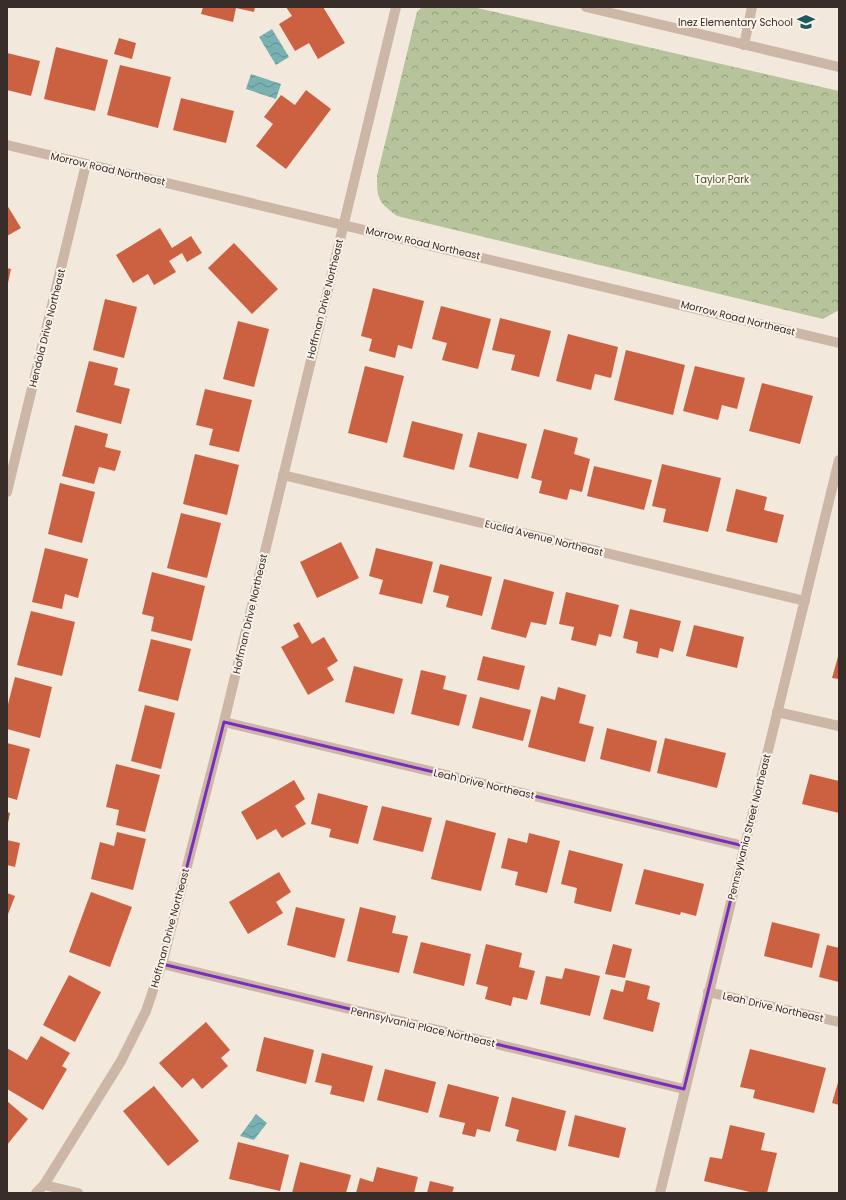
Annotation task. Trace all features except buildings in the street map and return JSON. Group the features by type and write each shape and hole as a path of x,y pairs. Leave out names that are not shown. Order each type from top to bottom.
{"street":[{"name":"Hoffman Drive Northeast","path":"36,1193 44,1185 121,1061 146,1011 162,964 224,722 396,7"},
{"path":"586,7 839,67"},
{"path":"744,44 752,7"},
{"name":"Morrow Road Northeast","path":"7,145 839,343"},
{"name":"Hendola Drive Northeast","path":"7,492 86,164"},
{"name":"Pennsylvania Street Northeast","path":"660,1193 684,1089 839,460"},
{"name":"Euclid Avenue Northeast","path":"283,475 805,601"},
{"path":"777,712 839,726"},
{"name":"Leah Drive Northeast","path":"224,722 744,846"},
{"name":"Pennsylvania Place Northeast","path":"162,964 684,1089"},
{"name":"Leah Drive Northeast","path":"708,992 839,1022"},
{"path":"44,1185 78,1193"}],"highlighted area":[{"path":"224,722 744,846 684,1089 162,964"}],"green space":[{"name":"Taylor Park","path":"422,7 473,7 839,91 839,310 823,319 397,216 382,203 378,195 377,176 417,12"}],"water":[{"path":"272,29 289,57 276,65 259,37"},
{"path":"251,74 281,84 276,99 246,89"},
{"path":"256,1114 267,1123 254,1140 240,1136"}],"place":[{"name":"Inez Elementary School","path":"806,22"}]}
